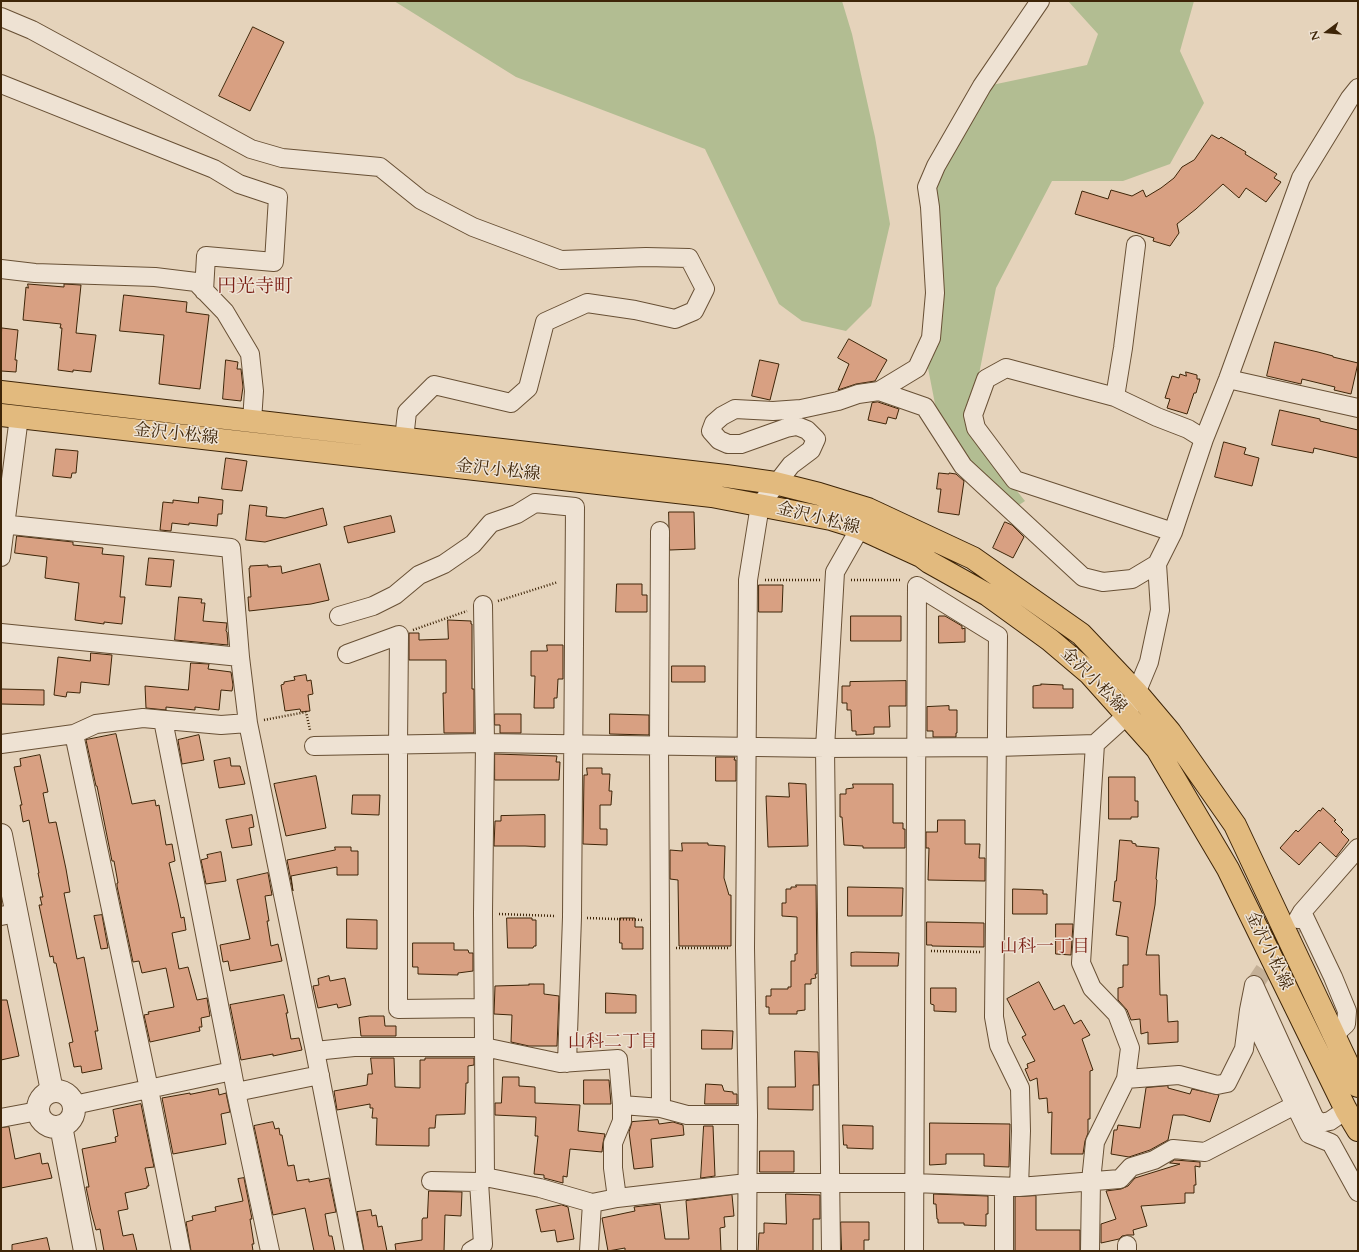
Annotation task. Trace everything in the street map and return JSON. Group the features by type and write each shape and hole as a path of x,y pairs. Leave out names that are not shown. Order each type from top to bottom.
{"main road":[{"name":"金沢小松線","path":"1,392 726,476 775,484 819,494 868,509 972,558 1081,634 1137,693 1170,732 1235,825 1358,1086"},
{"name":"金沢小松線","path":"10,416 712,496 831,519 860,528 921,556 988,595 1050,640 1083,668 1157,749 1228,869 1346,1110 1358,1130"}],"street":[{"path":"747,1251 748,1116 744,948 748,580 760,505 791,465 811,450 816,438 807,430 798,426 786,428 741,444 728,444 719,440 711,432 714,422 735,409 773,411 801,409 838,401 858,394 879,391 917,368 931,338 935,293 930,207 927,187 936,166 982,86 1040,1"},
{"path":"1,17 32,30 251,149 282,158 380,167 421,200 473,226 561,260 646,257 689,258 705,289 694,311 675,319 635,310 587,304 545,322 528,388 511,403 434,385 407,412 404,438"},
{"path":"1,84 214,168 239,184 278,196 274,262 206,256 204,291"},
{"path":"314,746 398,746 485,743 825,748 997,747 1095,744 1127,715 1137,693 1149,662 1160,610 1157,564 1173,532 1204,439 1228,379 1301,178 1350,98 1358,88"},
{"path":"1115,397 1123,348 1136,245"},
{"path":"1,269 35,273 155,277 196,282 225,312 250,354 254,391 252,421"},
{"path":"1173,532 1015,480 976,428 973,415 986,379 1006,368 1115,397 1157,417 1188,429 1204,439"},
{"path":"1228,379 1358,408"},
{"path":"879,391 925,406 964,466 1083,577 1103,582 1132,579 1157,564"},
{"path":"1,557 10,416"},
{"path":"339,616 373,606 396,595 419,575 444,564 473,544 491,523 517,514 535,503 575,507 572,917 567,1063"},
{"path":"3,524 231,548 240,657 248,723 320,1075 354,1251"},
{"path":"831,1251 825,748 835,572 860,528"},
{"path":"660,530 659,948 661,1108"},
{"path":"914,1251 913,1183 917,586 998,636 994,1017 999,1045 1020,1088 1021,1131 1004,1251"},
{"path":"471,1251 483,1244 482,1179 485,743 483,605"},
{"path":"1,633 240,657"},
{"path":"347,654 399,635 398,1009 483,1008"},
{"path":"1,744 74,734 96,724 143,718 221,725 248,723"},
{"path":"163,720 236,1092 270,1251"},
{"path":"74,734 149,1089 180,1251"},
{"path":"1090,1251 1091,1181 1095,1142 1126,1079 1130,1048 1117,1014 1092,988 1081,963 1095,744"},
{"path":"1,835 9,914 52,1091"},
{"path":"1334,1035 1346,1024 1347,1011 1333,977 1300,916 1358,848"},
{"path":"1126,1079 1180,1075 1217,1085 1227,1083 1244,1049 1248,1010 1254,985 1314,1118 1320,1123 1330,1121 1346,1110"},
{"path":"1248,1010 1309,1134 1331,1143 1358,1192"},
{"path":"315,1051 354,1046 484,1048 560,1063 618,1059 622,1121 613,1143 613,1168 616,1198"},
{"path":"74,1105 232,1071"},
{"path":"236,1092 320,1075"},
{"path":"52,1091 63,1092 72,1099 74,1105 73,1116 66,1124 61,1126 55,1127 49,1125 40,1117 38,1111 40,1101 43,1096 52,1091"},
{"path":"622,1105 661,1108 687,1115 748,1116"},
{"path":"431,1181 482,1179 540,1188 592,1203 616,1198 747,1183 913,1183 1012,1187 1120,1179 1131,1166 1154,1160 1173,1149 1205,1152 1295,1105"},
{"path":"1,1118 38,1111"},
{"path":"61,1126 85,1251"},
{"path":"589,1251 592,1203"}],"path":[{"path":"248,723 306,712 314,746"},
{"path":"659,948 744,948"},
{"path":"925,951 995,952"}],"green space":[{"path":"394,1 842,1 852,34 875,137 890,224 871,306 846,331 802,321 779,304 705,149 516,77"},
{"path":"1068,1 1194,1 1180,51 1204,103 1170,164 1123,181 1052,181 996,288 968,430 1025,501 1016,507 966,461 936,409 928,368 943,315 932,188 987,86 1087,65 1098,34"}],"building":[{"path":"253,27 284,42 250,111 219,96"},
{"path":"1212,135 1219,139 1221,137 1246,152 1245,154 1277,174 1274,178 1281,182 1266,202 1246,188 1239,198 1223,184 1177,224 1179,233 1170,246 1153,241 1154,238 1075,214 1082,191 1108,199 1111,190 1132,196 1143,190 1146,197 1174,178 1182,167 1194,160"},
{"path":"28,284 64,287 64,284 81,285 76,333 96,335 91,372 58,370 62,328 60,328 61,324 23,320 26,287 28,288"},
{"path":"124,295 187,302 186,312 209,315 200,389 159,384 164,335 120,331"},
{"path":"2,328 18,330 15,360 17,360 16,372 1,371"},
{"path":"849,339 887,360 875,381 856,384 838,390 849,364 838,358"},
{"path":"1275,342 1358,363 1351,394 1334,390 1335,387 1302,379 1301,384 1267,376"},
{"path":"226,360 238,362 237,369 241,369 243,387 241,401 223,399"},
{"path":"760,360 779,364 770,400 752,396"},
{"path":"1186,372 1197,375 1197,379 1200,379 1187,414 1167,408 1170,399 1165,398 1172,376 1179,378 1180,374 1186,376"},
{"path":"878,402 899,409 896,419 888,417 886,424 868,420 872,403"},
{"path":"1280,410 1320,419 1320,421 1358,430 1358,458 1314,448 1313,453 1272,445"},
{"path":"1224,442 1246,448 1244,454 1259,458 1252,486 1215,477"},
{"path":"56,449 78,451 76,473 72,473 71,478 53,476"},
{"path":"226,458 247,461 242,491 222,489"},
{"path":"939,473 956,474 964,481 959,515 938,512 941,489 937,489"},
{"path":"199,497 223,500 222,514 218,514 217,526 172,523 171,531 160,530 163,502 173,503 173,500 198,503"},
{"path":"250,505 267,507 266,516 285,518 323,508 327,525 265,542 246,540"},
{"path":"669,512 694,512 695,549 670,550"},
{"path":"391,516 395,532 348,543 344,527"},
{"path":"1005,522 1012,525 1024,537 1013,558 993,548"},
{"path":"17,536 73,542 73,545 103,548 102,554 124,556 120,597 125,597 122,624 104,622 104,624 75,620 79,583 45,578 47,557 15,553"},
{"path":"149,558 174,560 171,587 146,585"},
{"path":"320,564 329,600 311,604 249,611 248,597 251,597 250,566 281,566 282,573"},
{"path":"617,584 642,584 642,595 647,595 647,612 616,612"},
{"path":"759,585 783,585 782,612 759,612"},
{"path":"179,597 202,599 201,603 205,603 203,621 227,623 226,631 228,645 175,640"},
{"path":"851,616 901,616 901,641 851,641"},
{"path":"939,616 945,616 962,626 962,629 965,628 965,642 939,643"},
{"path":"448,620 471,621 472,624 474,733 444,733 443,693 446,693 446,660 409,660 409,633 419,633 419,640 448,639"},
{"path":"547,645 563,645 563,679 558,679 557,698 554,698 554,708 534,708 535,676 531,676 531,651 547,651"},
{"path":"91,653 112,655 109,685 81,682 80,693 67,692 66,697 54,695 58,657 90,661"},
{"path":"191,663 209,664 208,669 231,672 233,685 232,691 221,690 219,710 195,707 195,710 166,707 166,710 146,708 145,686 188,690"},
{"path":"672,666 705,666 705,682 672,682"},
{"path":"306,675 307,681 311,680 313,694 308,695 310,711 301,712 300,709 285,711 281,685 284,684 284,682 295,680 294,677"},
{"path":"906,681 906,706 889,706 890,727 874,727 874,734 856,735 856,731 852,731 851,710 847,710 847,703 842,703 842,686 850,686 850,682"},
{"path":"1041,684 1063,685 1063,689 1073,689 1073,708 1033,708 1033,686"},
{"path":"1,689 44,690 44,705 1,704"},
{"path":"949,706 949,710 957,710 956,737 933,737 933,731 927,731 927,707"},
{"path":"495,714 521,714 521,733 500,733 500,725 495,725"},
{"path":"610,714 649,715 649,735 610,734"},
{"path":"116,734 132,804 155,800 156,806 159,805 166,845 172,844 175,861 169,863 181,918 184,917 186,930 172,933 179,969 188,967 197,1000 207,998 210,1016 201,1018 202,1027 199,1027 200,1031 150,1042 144,1015 149,1014 148,1012 174,1007 166,968 142,973 139,961 133,962 117,886 118,883 114,861 112,861 86,740"},
{"path":"199,735 204,760 182,764 178,740"},
{"path":"495,754 557,756 556,762 560,762 559,780 495,780"},
{"path":"40,755 48,792 43,793 49,823 56,822 66,869 70,892 64,893 77,959 84,957 98,1031 95,1031 102,1069 82,1073 81,1066 74,1067 69,1043 73,1042 56,963 54,963 53,956 50,957 39,905 42,905 40,897 43,897 29,820 23,822 20,805 22,805 14,767 21,766 20,759"},
{"path":"716,757 735,757 736,781 716,781"},
{"path":"230,758 231,766 240,766 245,784 219,788 214,761"},
{"path":"587,768 602,768 602,774 610,774 609,791 612,791 611,805 600,805 600,829 607,829 607,845 583,844 584,775 587,775"},
{"path":"316,776 326,828 286,836 274,784"},
{"path":"1109,777 1135,777 1135,801 1138,801 1138,817 1131,817 1131,819 1109,819"},
{"path":"789,783 806,784 808,846 768,847 766,796 789,797"},
{"path":"853,784 893,784 893,823 903,823 903,829 905,829 905,848 863,848 863,846 844,845 842,817 840,817 840,794 846,794 846,789 853,788"},
{"path":"353,795 380,795 379,815 352,814"},
{"path":"1323,808 1336,820 1334,821 1343,830 1341,832 1349,840 1336,857 1320,842 1299,865 1280,848 1296,830 1298,832 1319,810 1320,811"},
{"path":"252,815 254,827 249,828 252,845 232,848 226,820"},
{"path":"545,815 545,847 494,846 495,821 501,821 501,816"},
{"path":"938,820 965,820 965,844 980,844 979,858 985,858 985,881 928,880 929,848 926,848 926,832 937,832"},
{"path":"1120,840 1132,841 1132,843 1136,844 1136,846 1159,848 1155,905 1146,955 1159,955 1160,995 1167,995 1168,1022 1178,1021 1178,1042 1148,1044 1148,1032 1141,1034 1140,1019 1131,1020 1127,1010 1118,1000 1118,988 1123,987 1123,965 1128,965 1128,937 1116,935 1121,902 1113,901"},
{"path":"682,843 708,843 708,845 725,846 724,878 729,895 731,895 731,946 679,946 678,880 670,879 670,850 682,851"},
{"path":"335,847 351,847 351,851 358,851 358,875 337,875 337,867 291,876 293,891 287,860 335,850"},
{"path":"221,852 226,881 206,884 201,860 208,858 207,855"},
{"path":"268,873 272,895 265,896 269,921 267,921 271,946 278,944 282,961 230,971 228,961 223,962 220,945 250,939 237,880"},
{"path":"796,885 816,885 817,974 815,974 816,978 811,979 811,984 805,984 805,1010 797,1011 797,1014 769,1014 769,1007 766,1007 766,996 771,996 771,989 788,989 788,987 791,987 791,961 795,961 795,954 797,954 797,917 782,916 782,903 786,903 786,889 796,887"},
{"path":"848,887 903,888 902,916 848,916"},
{"path":"1013,889 1043,890 1043,894 1047,894 1047,914 1013,914"},
{"path":"102,915 108,948 101,949 94,916"},
{"path":"507,918 532,918 532,920 536,920 536,946 533,948 508,948"},
{"path":"620,918 635,918 635,927 643,927 643,949 622,949 622,943 620,943"},
{"path":"347,919 377,920 377,949 347,948"},
{"path":"927,922 984,923 984,947 927,945"},
{"path":"1056,924 1073,924 1071,955 1056,954"},
{"path":"413,943 454,943 454,950 468,950 469,953 473,953 473,971 458,973 458,975 418,974 418,967 413,967"},
{"path":"851,953 899,953 898,966 851,966"},
{"path":"329,976 330,981 345,978 351,1005 338,1008 337,1004 318,1008 313,986 319,985 318,979"},
{"path":"1039,982 1054,1010 1064,1005 1074,1024 1081,1020 1090,1035 1082,1039 1093,1070 1090,1071 1090,1119 1088,1119 1088,1133 1083,1154 1051,1154 1052,1112 1048,1113 1047,1098 1039,1099 1037,1078 1030,1081 1025,1069 1028,1068 1027,1064 1035,1061 1022,1037 1026,1035 1007,999"},
{"path":"544,984 544,994 559,996 557,1046 529,1046 511,1042 512,1015 494,1014 495,986"},
{"path":"931,988 956,988 956,1012 934,1011 934,1005 931,1004"},
{"path":"606,993 636,995 636,1013 606,1013"},
{"path":"284,995 291,1039 299,1038 302,1050 273,1056 273,1054 241,1060 230,1005"},
{"path":"1,1000 7,1000 19,1056 1,1060"},
{"path":"384,1016 385,1026 396,1026 396,1036 361,1036 359,1018"},
{"path":"702,1030 733,1031 732,1049 702,1049"},
{"path":"795,1051 818,1052 819,1085 813,1085 813,1110 768,1109 768,1087 795,1087"},
{"path":"371,1058 394,1058 395,1087 420,1088 420,1060 425,1060 425,1058 474,1058 474,1065 468,1066 465,1114 436,1115 435,1128 429,1128 429,1146 376,1145 377,1118 372,1118 373,1108 370,1108 370,1104 337,1110 334,1091 367,1085 368,1074 372,1074"},
{"path":"503,1077 519,1077 519,1086 535,1087 535,1103 580,1105 578,1131 605,1134 602,1152 570,1149 567,1177 563,1176 563,1183 544,1178 544,1175 534,1174 538,1136 535,1136 536,1117 495,1115 495,1103 501,1103"},
{"path":"584,1080 609,1080 611,1104 584,1104"},
{"path":"706,1084 722,1085 724,1091 737,1094 737,1104 705,1104"},
{"path":"1168,1086 1168,1088 1190,1094 1192,1089 1219,1095 1210,1122 1184,1115 1173,1115 1168,1140 1150,1150 1129,1157 1111,1154 1114,1130 1117,1130 1118,1125 1140,1128 1146,1088"},
{"path":"218,1089 219,1095 226,1093 230,1112 221,1114 226,1144 173,1154 162,1098"},
{"path":"141,1104 154,1167 145,1168 149,1186 147,1186 147,1188 125,1193 128,1209 118,1211 123,1236 133,1234 137,1251 104,1251 100,1229 96,1230 91,1211 86,1187 89,1187 82,1149 116,1142 115,1137 118,1136 113,1110"},
{"path":"658,1120 659,1124 673,1122 683,1125 684,1135 651,1139 653,1167 634,1169 629,1132 632,1122"},
{"path":"273,1122 275,1129 279,1128 280,1135 282,1135 288,1166 294,1165 297,1181 309,1179 309,1182 329,1178 336,1212 325,1214 329,1236 332,1236 335,1251 314,1251 305,1208 273,1215 254,1126"},
{"path":"930,1123 1010,1124 1009,1167 984,1166 984,1154 946,1154 946,1164 930,1165"},
{"path":"843,1125 873,1126 873,1149 847,1148 847,1145 844,1145"},
{"path":"704,1126 713,1126 715,1176 701,1178"},
{"path":"9,1127 15,1159 40,1153 42,1164 48,1163 52,1178 1,1188 1,1128"},
{"path":"760,1151 794,1151 794,1172 760,1172"},
{"path":"1175,1160 1200,1162 1200,1167 1195,1166 1196,1185 1194,1185 1194,1193 1185,1193 1185,1203 1141,1206 1147,1226 1133,1230 1134,1235 1122,1236 1119,1239 1101,1243 1101,1224 1116,1219 1106,1191 1121,1189 1128,1186 1135,1178 1180,1164 1170,1163"},
{"path":"244,1178 252,1219 250,1219 254,1244 252,1244 253,1251 191,1251 186,1222 193,1220 192,1216 216,1211 215,1207 243,1201 238,1179"},
{"path":"429,1191 462,1192 461,1216 445,1215 444,1251 396,1251 395,1244 422,1240 422,1220 423,1218 427,1218"},
{"path":"786,1194 820,1195 820,1219 813,1219 813,1251 758,1251 759,1233 764,1233 764,1223 786,1224"},
{"path":"934,1194 988,1196 986,1226 964,1225 964,1223 938,1223 936,1204 934,1204"},
{"path":"732,1195 734,1216 724,1217 725,1227 720,1228 721,1251 625,1251 625,1248 608,1251 602,1218 635,1211 634,1207 660,1204 665,1239 689,1239 686,1201"},
{"path":"1036,1196 1036,1230 1080,1230 1080,1251 1015,1251 1015,1197"},
{"path":"562,1205 568,1207 574,1239 557,1242 555,1230 541,1232 536,1210"},
{"path":"371,1210 372,1216 376,1215 378,1227 382,1226 387,1251 364,1251 357,1212"},
{"path":"841,1222 869,1222 869,1240 864,1240 864,1251 842,1251"},
{"path":"47,1238 50,1251 12,1251 12,1245"}],"tunnel":[{"path":"1254,985 1294,926"}],"district":[{"name":"円光寺町","path":"255,288"},
{"name":"山科一丁目","path":"1045,948"},
{"name":"山科二丁目","path":"613,1043"}]}
